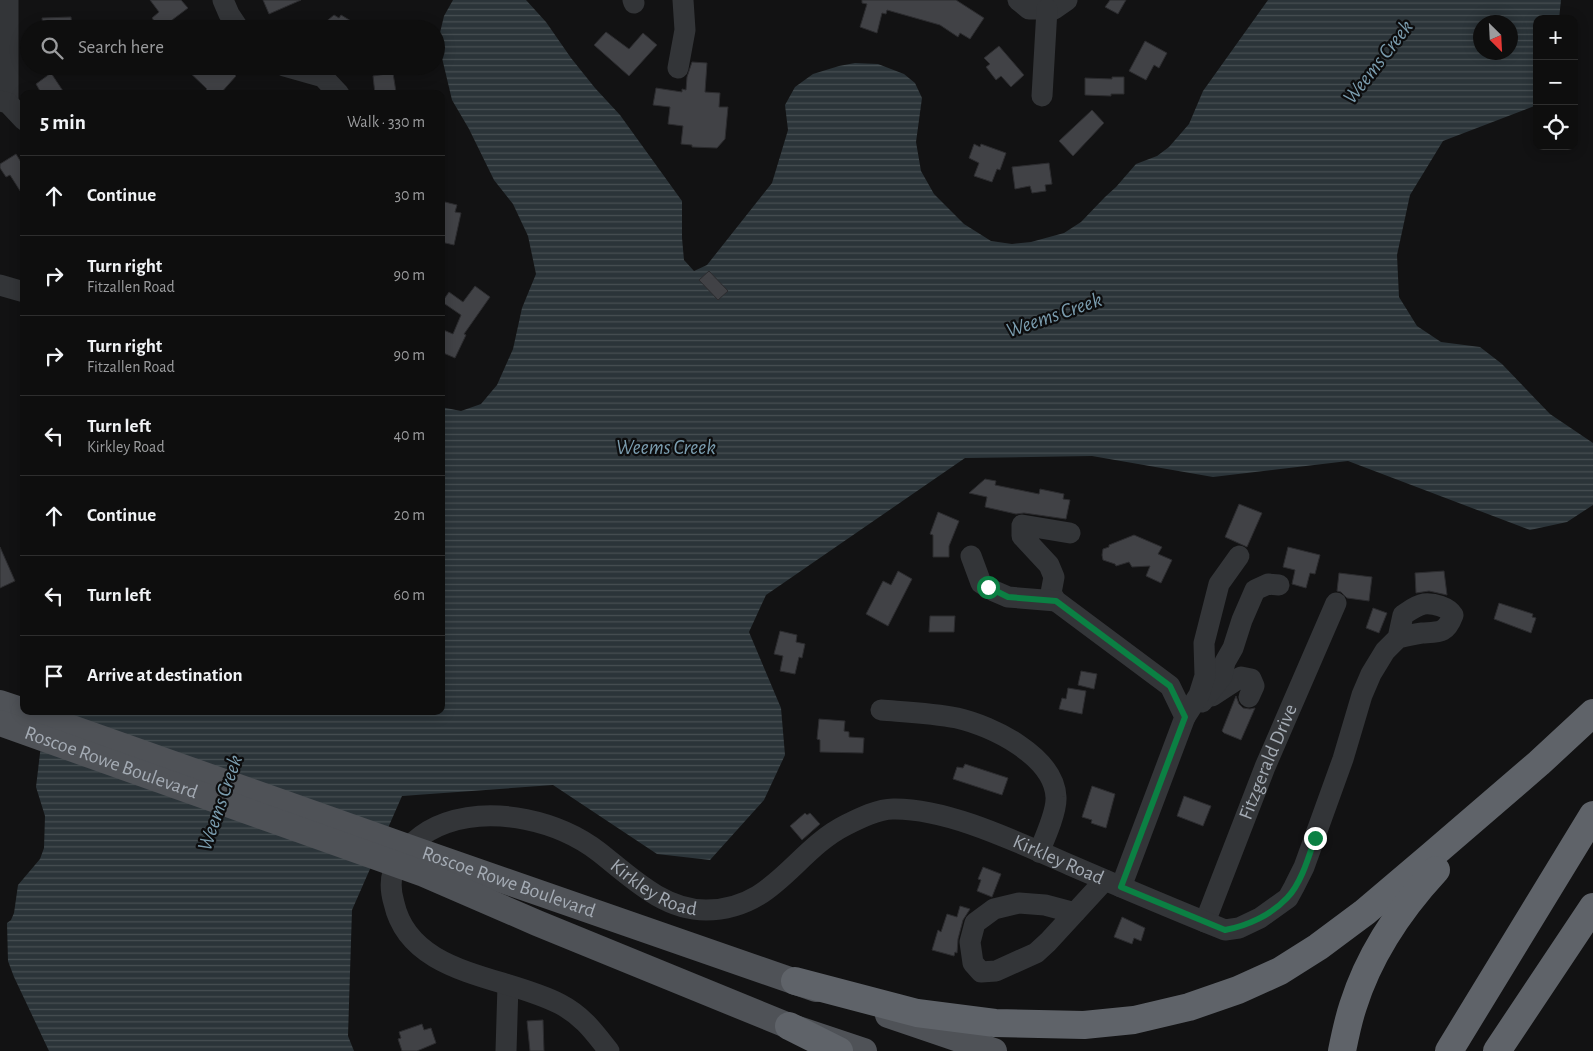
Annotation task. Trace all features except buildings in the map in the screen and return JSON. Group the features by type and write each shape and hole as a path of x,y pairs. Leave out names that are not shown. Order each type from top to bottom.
{"highway":[{"path":"795,981 917,1013 995,1023 1084,1025 1134,1020 1188,1007 1238,990 1280,971 1318,947 1365,912 1539,763 1593,713"},
{"path":"1342,1051 1356,998 1369,967 1394,923 1419,889 1539,763"},
{"path":"1449,1051 1593,815"},
{"path":"1497,1051 1592,909"},
{"path":"789,1026 839,1051"}],"main road":[{"name":"Roscoe Rowe Boulevard","path":"10,713 412,859 795,981 914,1025 994,1051"},
{"name":"Roscoe Rowe Boulevard","path":"412,859 537,923 789,1026 864,1051"}],"street":[{"path":"8,0 4,102 20,116"},
{"path":"223,0 233,20"},
{"path":"678,68 685,30 683,0"},
{"path":"1018,0 1029,9 1054,9 1067,0"},
{"path":"1042,96 1047,9"},
{"path":"316,75 323,77 335,90"},
{"path":"0,285 20,291"},
{"path":"1070,533 1022,525 1022,536 1049,566 1054,577 1051,593 1056,601 1170,686 1185,717"},
{"path":"971,556 981,583 994,590 1008,597 1056,601"},
{"path":"1075,913 1045,905 1019,903 994,909 975,923 970,942 973,963 981,972 996,971 1036,953 1075,913 1113,883 1185,717 1199,695 1205,676 1204,643 1219,584 1239,556"},
{"path":"1202,703 1222,676 1225,662 1233,648 1242,620 1255,590 1268,584 1279,585"},
{"name":"Fitzgerald Drive","path":"1205,922 1266,767 1336,603"},
{"name":"Kirkley Road","path":"609,1051 582,1018 563,1006 540,994 464,971 428,954 411,938 397,918 392,894 392,875 400,856 415,841 434,827 456,820 479,817 504,817 527,820 554,828 597,850 642,887 659,898 685,907 707,910 734,907 769,890 823,841 844,826 890,809 923,812 958,820 1225,930 1239,928 1260,918 1288,898 1304,867 1343,759 1362,695 1384,651 1398,638"},
{"path":"1185,717 1202,703 1241,677 1251,679 1254,686 1249,697"},
{"path":"881,710 958,719 990,729 1037,759 1051,778 1056,798 1055,810 1039,852"},
{"path":"506,1051 508,985"}],"water":[{"name":"Weems Creek","path":"453,0 526,0 546,22 595,88 620,115 682,201 684,260 694,271 707,265 772,183 788,130 785,105 795,87 813,74 855,63 878,64 904,74 915,83 922,98 916,142 921,171 934,194 964,224 991,241 1012,244 1031,242 1064,233 1081,222 1136,164 1157,156 1169,147 1189,124 1203,91 1268,0 1561,0 1559,15 1533,15 1533,107 1443,141 1410,195 1397,255 1399,297 1417,326 1441,342 1480,347 1502,364 1550,414 1593,443 1593,505 1567,522 1530,530 1348,461 1213,477 1092,456 965,458 766,595 749,632 781,708 785,755 764,800 710,860 657,854 553,785 402,796 352,910 348,1036 354,1051 49,1051 8,961 7,923 11,920 14,913 18,885 40,859 44,848 45,816 36,787 45,715 445,715 445,408 461,411 481,404 497,385 513,349 522,308 536,274 528,236 513,204 494,180 469,129 452,100 445,70 445,20 443,20 444,16"}],"route":[{"path":"988,587 1008,597 1056,601 1170,686 1185,717 1121,887 1225,930 1239,928 1260,918 1288,898 1304,867 1315,838"}]}
